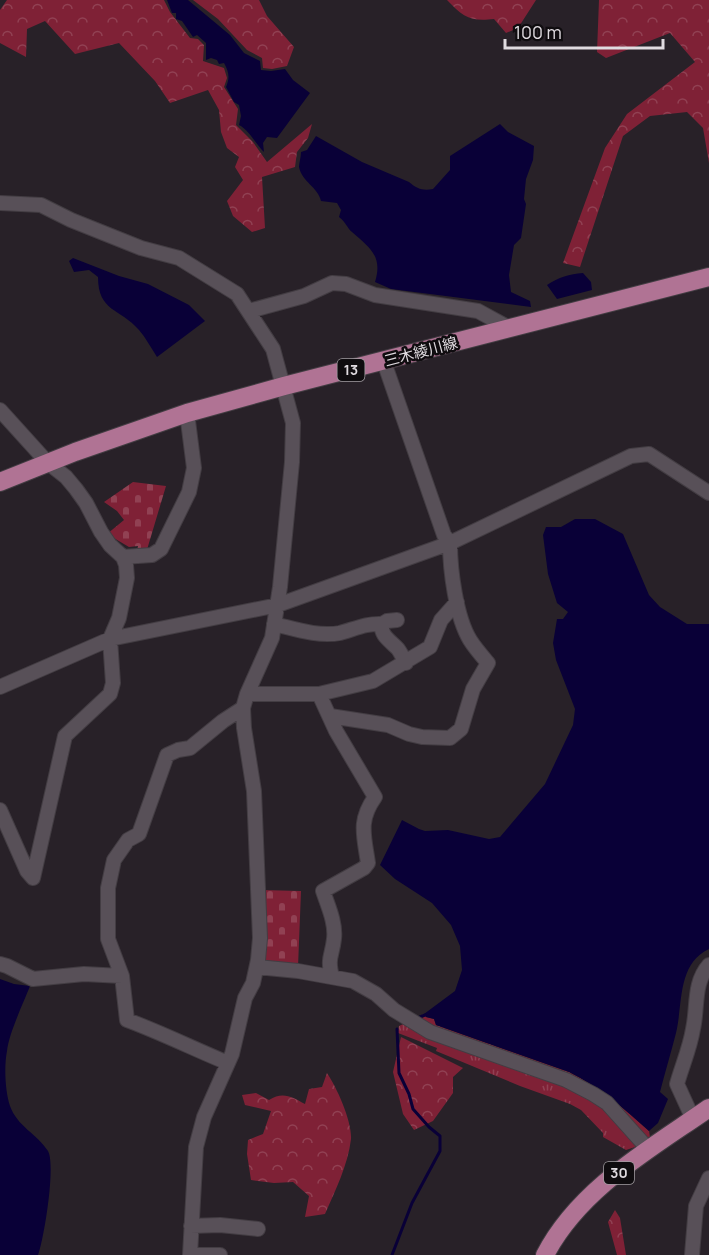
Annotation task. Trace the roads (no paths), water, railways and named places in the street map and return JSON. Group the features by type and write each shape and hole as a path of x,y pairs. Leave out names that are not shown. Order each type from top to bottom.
{"main road":[{"name":"三木綾川線","path":"0,482 47,462 187,413 709,277"},
{"name":"30","path":"545,1255 553,1240 580,1205 614,1176 709,1108"}],"street":[{"path":"0,203 41,205 71,220 141,248 179,258 237,294 273,350 292,423 292,452 278,605 272,638 243,708 243,728 252,769 254,791 260,938 257,967 253,983 245,998 232,1054 204,1118 196,1148 190,1255 220,1255"},
{"path":"249,311 304,296 332,283 346,284 375,295 478,311 511,329"},
{"path":"330,716 388,724 409,734 422,737 450,738 461,729 473,689 488,663 469,639 457,602 450,568 450,543 444,536 384,362"},
{"path":"0,410 47,462 66,477 76,489 101,532 110,545 123,557 127,578 119,618 111,639 113,683 111,694 65,736 33,878 27,871 0,810"},
{"path":"123,557 152,555 161,549 189,492 194,468 187,413"},
{"path":"0,687 111,639 278,605 450,543 641,453 650,454 709,493"},
{"path":"248,694 319,694 373,681 430,647 441,620 457,602"},
{"path":"274,624 312,633 338,633 368,624 397,620"},
{"path":"381,624 383,634 400,651 406,663"},
{"path":"319,694 341,739 375,796 363,820 368,863 364,868 324,891 334,924 335,938 329,963 332,977"},
{"path":"228,1063 127,1020 122,976 108,939 108,888 114,860 128,840 139,834 167,755 190,748 243,708"},
{"path":"0,964 33,979 84,974 122,976"},
{"path":"693,1119 677,1084 694,1028 696,992 704,970 709,965"},
{"path":"257,967 298,971 353,981 376,994 394,1010 430,1032 566,1080 607,1103 649,1150"},
{"path":"692,1255 696,1206 709,1178"},
{"path":"191,1226 220,1225 258,1228"}],"waterway":[{"path":"415,1019 425,1015"},
{"path":"392,1255 412,1203 440,1151 440,1136 413,1109 399,1073 397,1029"}]}
